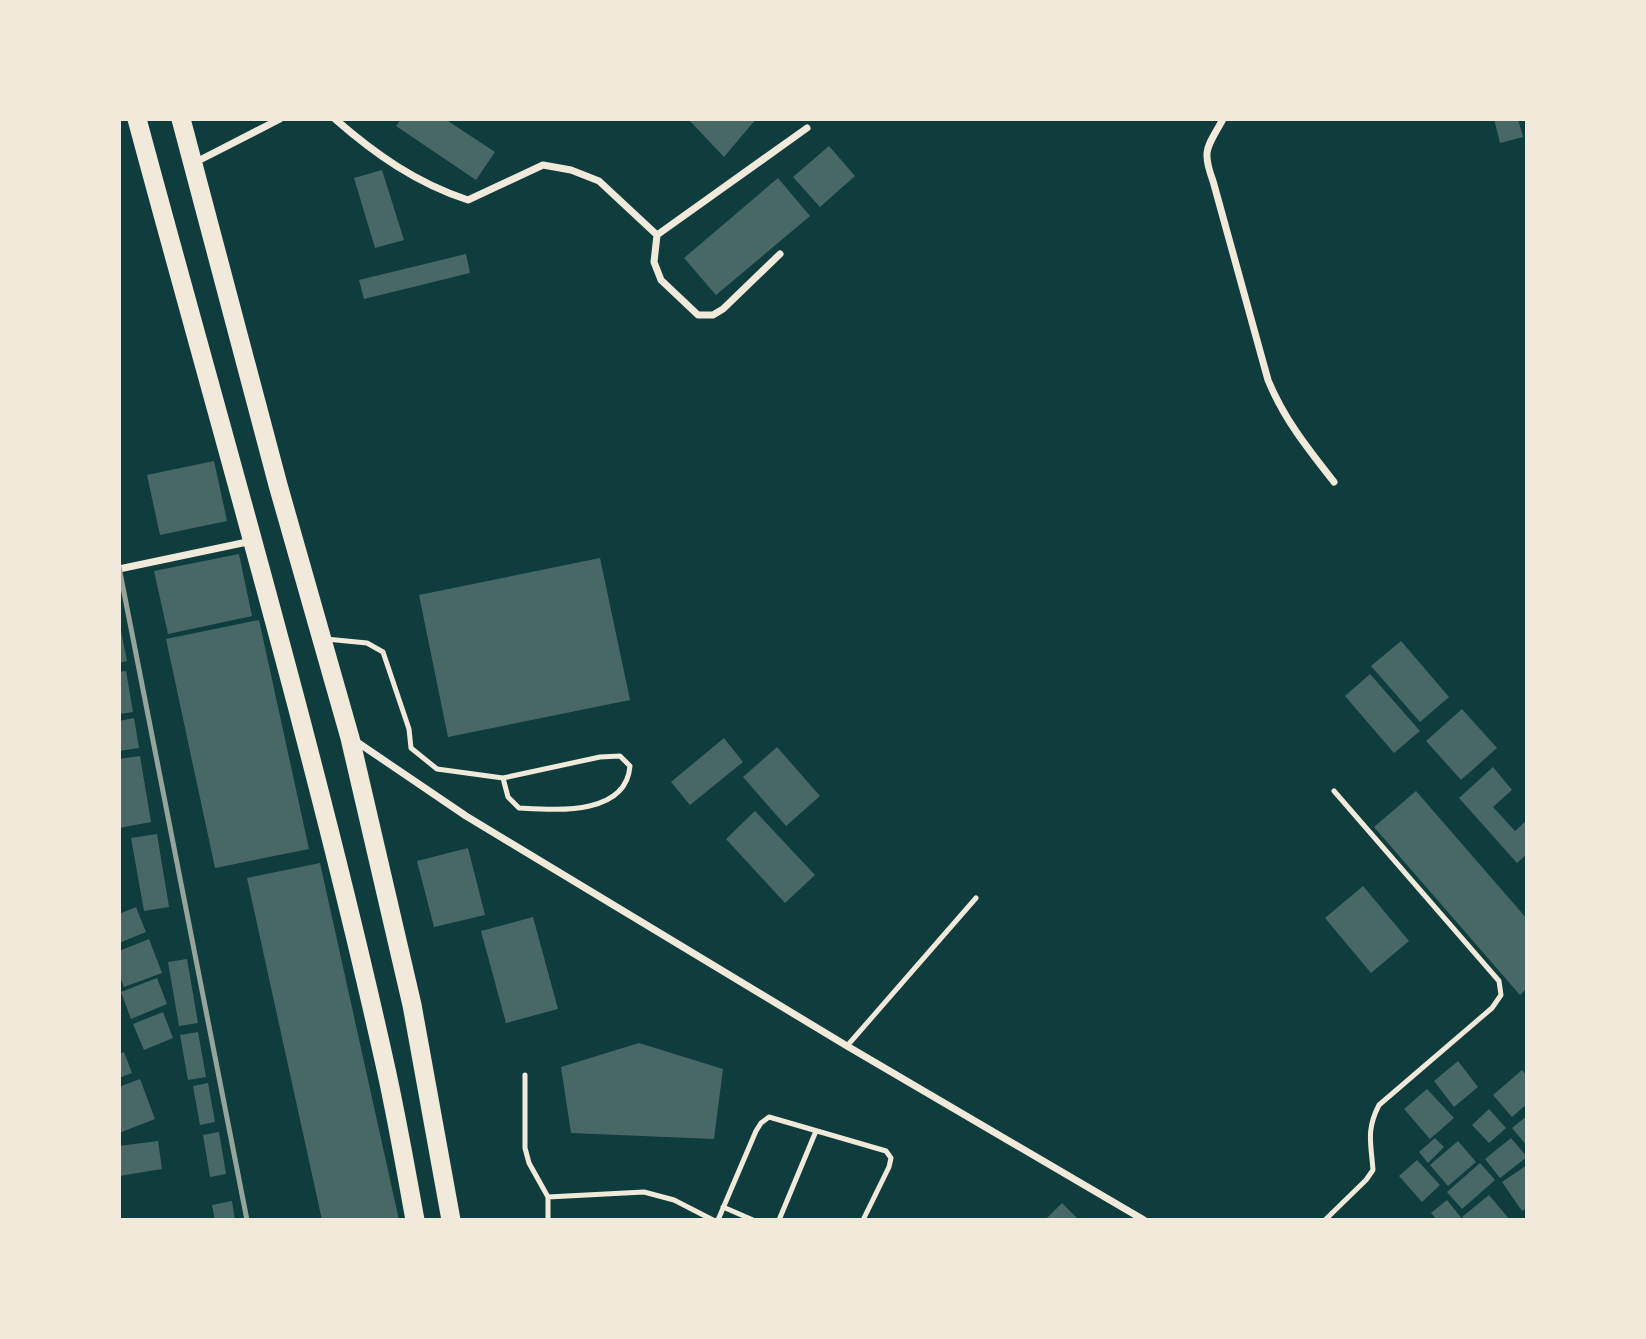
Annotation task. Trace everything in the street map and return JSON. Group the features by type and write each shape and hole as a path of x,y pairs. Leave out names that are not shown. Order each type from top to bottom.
{"highway":[{"path":"137,119 253,541 352,922 387,1071 415,1220"},
{"path":"181,119 278,485 350,738 412,1005 451,1220"}],"street":[{"path":"194,163 280,119"},
{"path":"335,119 401,170 440,191 468,200 542,165 570,170 599,181 657,235"},
{"path":"1223,119 1208,146 1205,161 1213,181 1268,380 1278,405 1295,433 1334,482"},
{"path":"780,254 723,309 713,315 698,315 661,280 654,262 657,235 807,128"},
{"path":"119,569 253,541"},
{"path":"350,738 466,817 847,1046 1144,1220"}],"lane":[{"path":"323,638 367,643 383,652 409,729 411,748 437,769 503,778 600,757 620,756 630,766 629,778 622,790 610,800 562,810 519,808 508,797 503,778"},
{"path":"1325,1220 1366,1181 1373,1170 1369,1138 1372,1119 1379,1105 1492,1008 1501,995 1499,981 1334,791"},
{"path":"847,1046 976,898"},
{"path":"525,1075 525,1148 529,1163 548,1197 548,1220"},
{"path":"548,1197 644,1192 674,1200 715,1220 761,1123 769,1117 886,1151 891,1157 889,1167 863,1220"},
{"path":"779,1220 816,1130"},
{"path":"723,1207 753,1220"}],"building":[{"path":"401,119 445,119 495,152 476,180 396,126"},
{"path":"688,119 756,119 724,157"},
{"path":"1494,119 1518,119 1523,137 1500,143"},
{"path":"829,146 855,176 820,207 793,177"},
{"path":"382,170 404,240 375,248 354,178"},
{"path":"778,178 810,216 716,295 684,258"},
{"path":"466,254 470,273 364,299 359,280"},
{"path":"214,461 227,521 160,535 147,475"},
{"path":"239,554 252,616 168,634 154,571"},
{"path":"600,558 630,700 448,737 419,595"},
{"path":"259,620 309,849 215,868 166,639"},
{"path":"119,621 127,661 119,663"},
{"path":"1401,641 1449,697 1420,722 1371,666"},
{"path":"126,671 133,712 119,714 119,672"},
{"path":"1370,674 1420,731 1394,753 1345,696"},
{"path":"1462,709 1497,748 1461,780 1426,741"},
{"path":"134,718 139,748 119,751 119,721"},
{"path":"724,738 743,762 690,805 671,782"},
{"path":"777,747 820,796 786,826 743,777"},
{"path":"140,756 151,822 119,828 119,759"},
{"path":"1493,767 1512,790 1493,807 1515,831 1527,820 1527,854 1517,863 1459,798"},
{"path":"1416,791 1527,919 1527,988 1520,995 1374,827"},
{"path":"755,811 815,875 785,903 726,839"},
{"path":"157,834 169,907 144,911 131,838"},
{"path":"468,848 485,915 434,927 417,861"},
{"path":"320,863 399,1220 322,1220 247,878"},
{"path":"1363,886 1409,941 1371,973 1325,918"},
{"path":"136,907 146,932 119,943 119,914"},
{"path":"533,917 558,1009 506,1023 481,931"},
{"path":"149,939 162,973 124,987 119,974 119,951"},
{"path":"187,959 198,1023 179,1026 168,962"},
{"path":"157,978 167,1004 131,1019 121,992"},
{"path":"163,1012 173,1038 144,1050 133,1024"},
{"path":"198,1032 206,1077 188,1080 180,1035"},
{"path":"639,1043 723,1069 714,1139 571,1133 561,1067"},
{"path":"124,1052 132,1073 119,1078 119,1054"},
{"path":"1458,1061 1478,1087 1454,1107 1434,1081"},
{"path":"1522,1070 1527,1076 1527,1104 1512,1117 1493,1095"},
{"path":"140,1079 155,1119 119,1133 119,1087"},
{"path":"208,1083 215,1122 200,1125 193,1086"},
{"path":"1427,1089 1454,1118 1430,1139 1404,1109"},
{"path":"1489,1109 1506,1128 1489,1143 1472,1125"},
{"path":"1527,1116 1527,1146 1512,1128"},
{"path":"219,1132 226,1174 210,1177 203,1135"},
{"path":"1435,1138 1444,1147 1428,1163 1419,1152"},
{"path":"1511,1138 1527,1157 1500,1178 1485,1159"},
{"path":"158,1141 162,1169 119,1176 119,1146"},
{"path":"1458,1141 1476,1162 1448,1186 1430,1165"},
{"path":"1417,1160 1440,1185 1422,1202 1399,1176"},
{"path":"1480,1163 1495,1180 1462,1209 1447,1192"},
{"path":"1527,1165 1527,1208 1522,1211 1502,1182"},
{"path":"1489,1195 1510,1220 1465,1220 1462,1217"},
{"path":"1447,1200 1463,1220 1437,1220 1431,1213"},
{"path":"232,1201 235,1220 215,1220 212,1205"},
{"path":"1062,1203 1079,1220 1045,1220"}],"railway":[{"path":"119,567 247,1220"}]}
